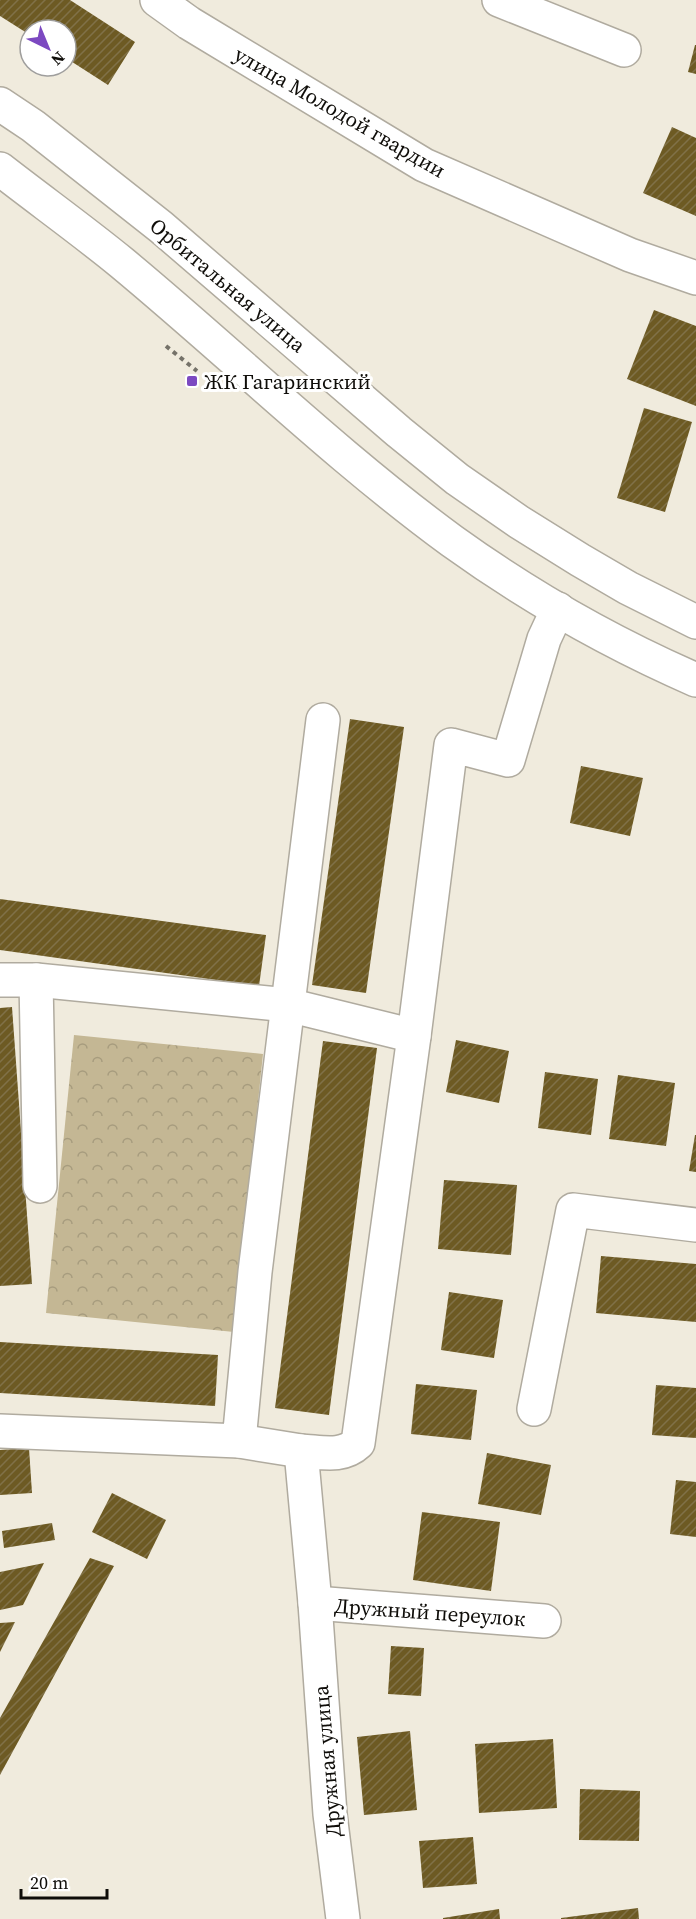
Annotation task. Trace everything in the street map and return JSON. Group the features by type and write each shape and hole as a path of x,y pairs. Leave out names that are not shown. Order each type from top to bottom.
{"main road":[{"path":"499,0 624,50"},
{"name":"улица Молодой гвардии","path":"168,3 319,102 424,165 630,255 696,278"},
{"name":"Орбитальная улица","path":"0,104 33,126 161,227 399,432 457,479 519,522 580,560 696,622"},
{"path":"0,169 121,262 392,494 453,541 519,586 558,609 664,666 696,680"},
{"path":"0,1431 239,1441 301,1451 341,1453 350,1450 358,1443 451,745 508,760 544,639 558,609"},
{"path":"239,1441 255,1272 323,720"},
{"path":"0,980 36,980 288,1005 414,1036"},
{"path":"36,980 40,1186"},
{"path":"534,1409 573,1210 696,1225"},
{"name":"Дружная улица","path":"301,1451 315,1603 330,1814 343,1919"},
{"name":"Дружный переулок","path":"315,1603 544,1621"}],"green space":[{"path":"74,1035 263,1054 234,1332 46,1313"}],"building":[{"path":"0,0 70,0 135,42 108,85 78,66 78,18 18,18 18,27 0,16"},
{"path":"696,45 696,74 688,72"},
{"path":"672,127 696,138 696,216 643,193"},
{"path":"654,310 696,326 696,406 627,379"},
{"path":"644,408 692,422 665,512 617,498"},
{"path":"350,719 404,727 366,993 312,985"},
{"path":"581,766 643,778 630,836 570,823"},
{"path":"0,899 266,935 259,986 0,950"},
{"path":"12,1007 32,1284 0,1286 0,1008"},
{"path":"456,1040 509,1051 499,1103 446,1092"},
{"path":"323,1041 377,1048 329,1415 275,1408"},
{"path":"545,1072 598,1079 591,1135 538,1128"},
{"path":"618,1075 675,1083 666,1146 609,1139"},
{"path":"696,1135 696,1172 689,1171"},
{"path":"444,1180 517,1185 511,1255 438,1249"},
{"path":"601,1256 696,1264 696,1322 596,1313"},
{"path":"449,1292 503,1300 494,1358 441,1350"},
{"path":"0,1342 218,1355 215,1406 0,1393"},
{"path":"416,1384 477,1390 471,1440 411,1434"},
{"path":"656,1385 696,1388 696,1438 652,1435"},
{"path":"29,1448 32,1493 0,1495 0,1450"},
{"path":"487,1453 551,1465 541,1515 478,1504"},
{"path":"676,1480 696,1482 696,1537 670,1534"},
{"path":"112,1493 166,1520 147,1559 92,1532"},
{"path":"422,1512 500,1522 491,1591 413,1580"},
{"path":"52,1523 55,1540 4,1548 2,1531"},
{"path":"90,1558 114,1566 0,1775 0,1718"},
{"path":"44,1563 23,1605 0,1610 0,1572"},
{"path":"15,1622 0,1652 0,1623"},
{"path":"391,1646 424,1648 421,1696 388,1694"},
{"path":"410,1731 417,1810 364,1815 357,1737"},
{"path":"553,1739 557,1808 479,1813 475,1744"},
{"path":"580,1789 640,1791 639,1841 579,1840"},
{"path":"473,1837 477,1884 423,1888 419,1841"},
{"path":"638,1908 639,1919 561,1919 561,1918"},
{"path":"499,1909 500,1919 443,1919 443,1918"}],"place":[{"name":"ЖК Гагаринский","path":"192,381"}]}
